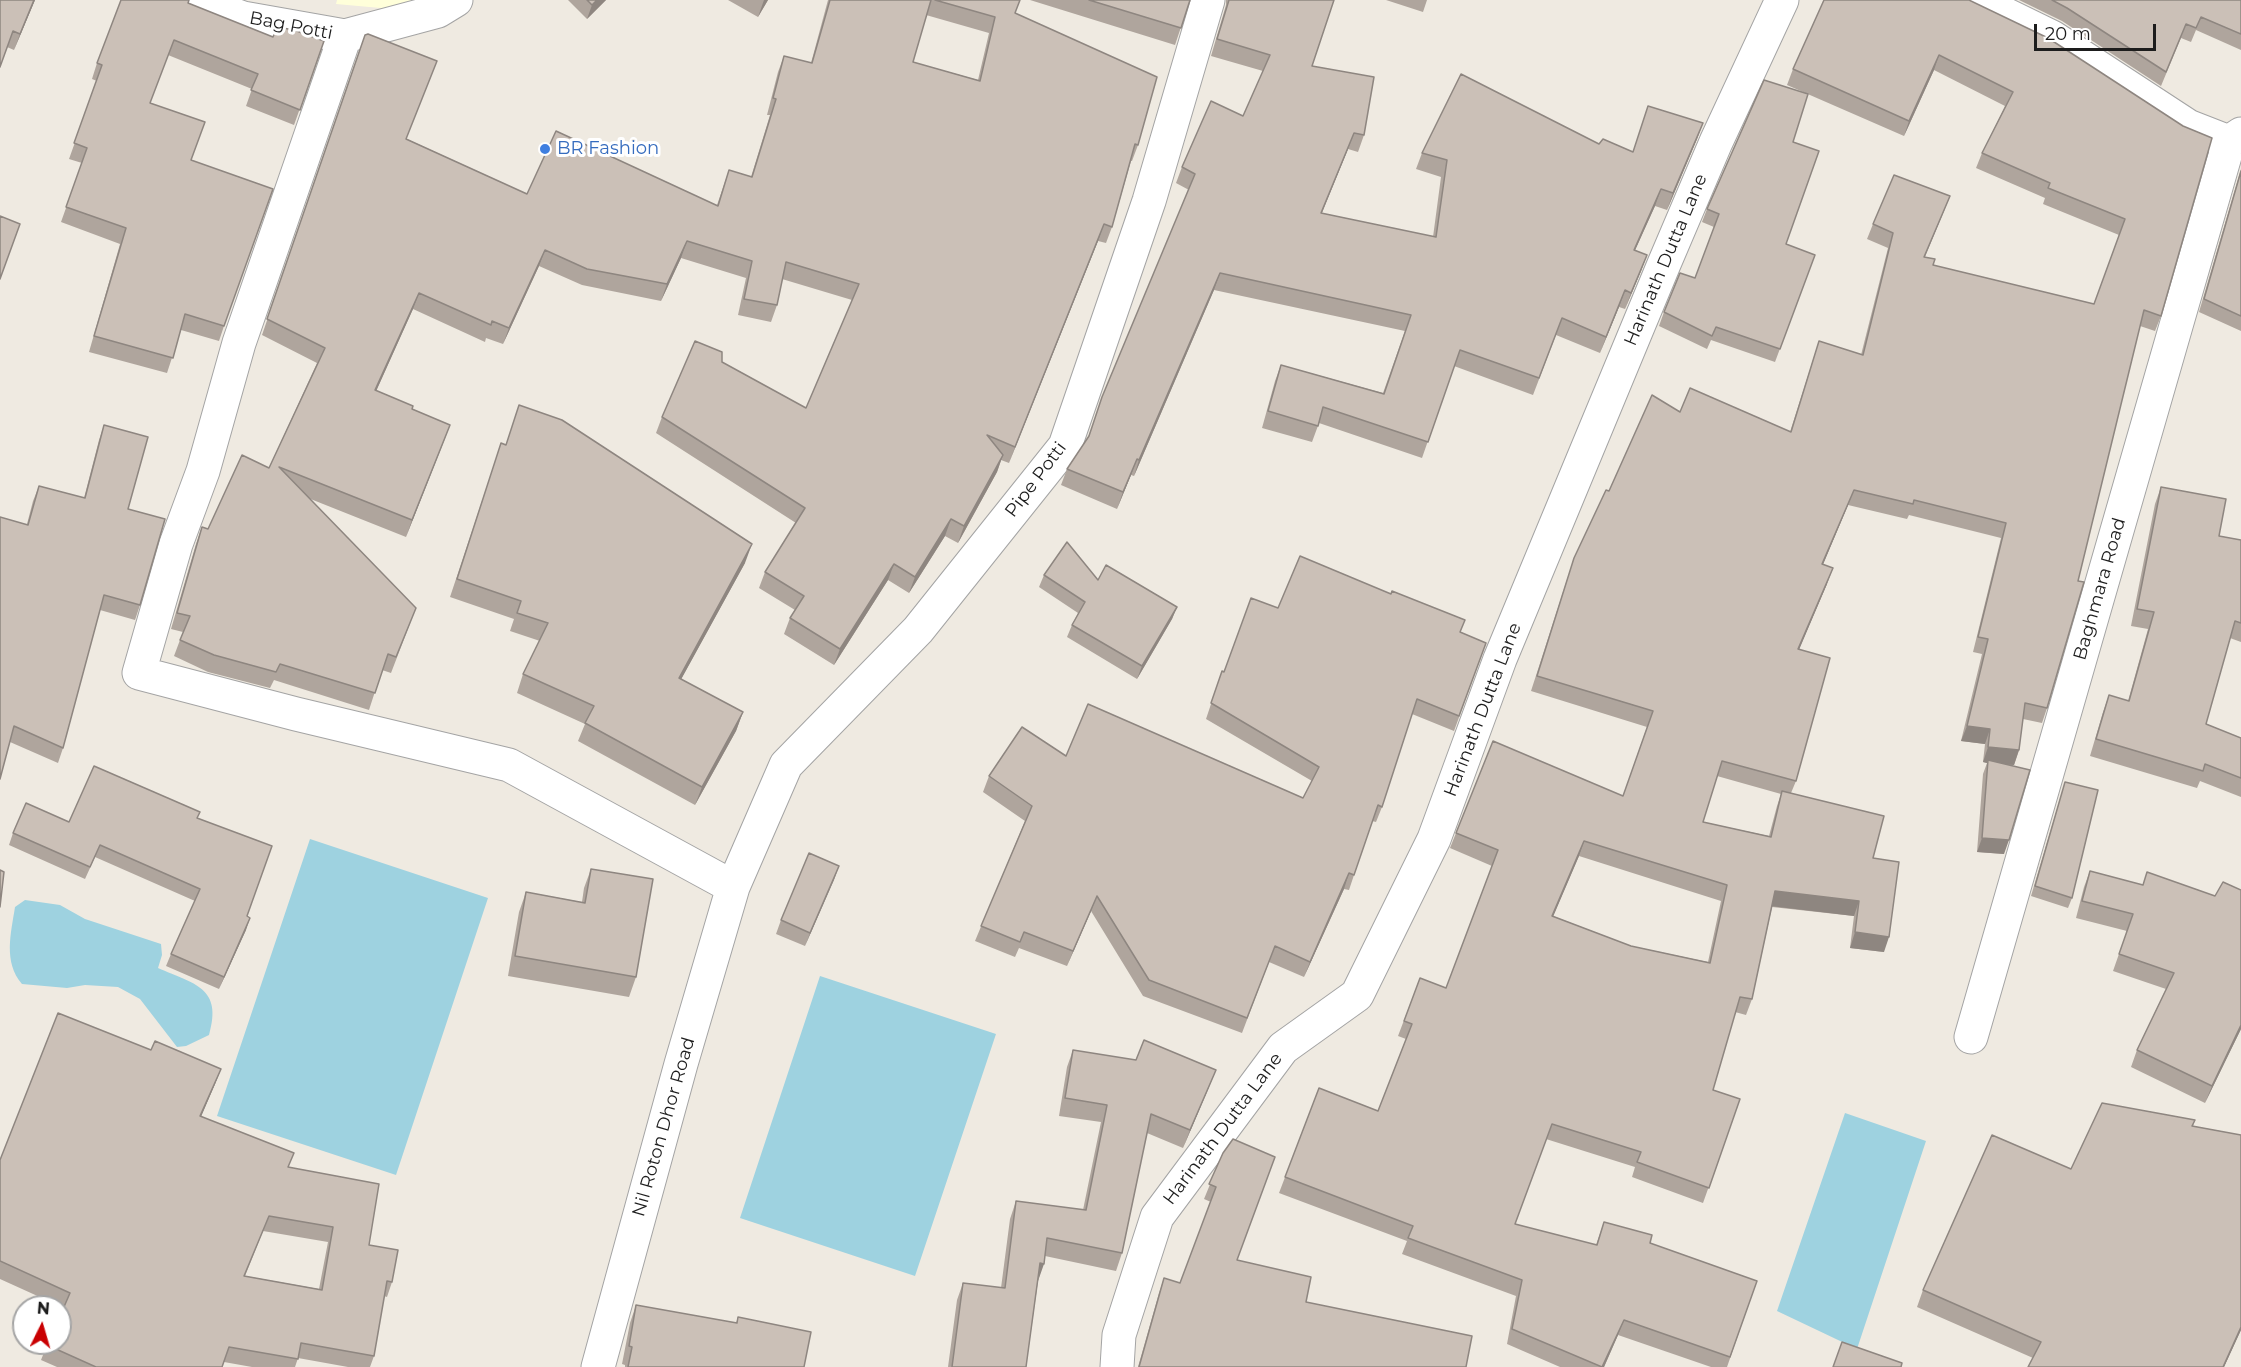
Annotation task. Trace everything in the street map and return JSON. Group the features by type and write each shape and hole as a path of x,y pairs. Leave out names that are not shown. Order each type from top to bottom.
{"street":[{"name":"Bag Potti","path":"193,0 243,18 345,36 438,11 456,0"},
{"name":"Pipe Potti","path":"733,887 786,765 918,630 1065,446 1149,201 1208,0"},
{"name":"Harinath Dutta Lane","path":"1117,1367 1119,1335 1157,1216 1283,1048 1357,995 1434,839 1500,659 1536,571 1703,172 1782,0"},
{"path":"1976,0 2052,37 2188,126 2235,138"},
{"path":"345,36 240,343 203,471 176,544 139,672 296,714 509,765 733,887"},
{"name":"Baghmara Road","path":"1971,1037 2235,138"},
{"name":"Nil Roton Dhor Road","path":"598,1367 681,1064 733,887"}],"shaded area":[{"path":"337,0 421,0 403,10 336,4"}],"water":[{"path":"310,839 488,898 396,1175 217,1116"},
{"path":"25,900 60,905 85,919 161,944 162,955 158,968 194,984 209,997 212,1019 209,1035 186,1046 177,1047 140,999 118,987 85,985 67,988 22,984 12,966 10,947 15,907"},
{"path":"820,976 996,1034 915,1276 740,1218"},
{"path":"1845,1113 1926,1141 1857,1349 1777,1311"}],"building":[{"path":"0,0 34,0 20,34 13,31 0,67"},
{"path":"121,0 189,0 188,3 273,37 277,27 294,30 324,41 300,110 251,90 258,74 174,40 150,103 205,122 191,160 273,189 224,326 185,314 173,358 94,336 126,228 66,207 87,148 74,143 102,65 97,63"},
{"path":"587,0 597,0 592,5"},
{"path":"830,0 931,0 913,62 980,81 995,17 935,0 1020,0 1015,13 1157,77 1138,145 1135,144 1112,227 1104,224 1015,447 987,435 1003,455 964,526 951,519 915,577 894,564 840,649 790,618 804,596 765,572 805,508 662,417 695,341 722,352 722,362 806,408 859,284 786,262 777,305 744,299 752,261 687,241 667,284 587,269 545,250 509,328 492,321 491,325 419,293 375,390 450,425 412,520 279,467 416,608 396,657 388,654 375,693 280,664 276,672 214,655 180,640 190,616 177,613 202,527 208,529 242,455 269,468 325,348 267,319 365,35 368,34 437,61 406,139 527,194 556,131 718,206 729,170 752,177 776,99 773,98 784,56 812,63"},
{"path":"1089,0 1190,0 1181,28"},
{"path":"1229,0 1334,0 1312,66 1374,77 1364,135 1354,133 1321,213 1436,237 1447,160 1422,153 1461,74 1599,144 1603,139 1633,152 1648,106 1703,123 1673,193 1661,189 1634,250 1647,255 1631,293 1625,290 1606,337 1562,318 1539,378 1460,350 1428,442 1323,407 1318,426 1268,411 1281,365 1384,394 1411,315 1220,273 1123,492 1067,469 1089,436 1102,397 1195,174 1182,167 1211,101 1243,116 1270,55 1217,39"},
{"path":"1824,0 1969,0 2048,38 2183,126 2212,138 2161,316 2144,310 2078,581 2084,582 2047,708 2025,703 2019,750 1988,747 1990,729 1967,726 1988,639 1978,637 2006,523 1914,500 1913,504 1854,490 1822,564 1833,568 1798,649 1830,658 1796,781 1722,761 1703,822 1771,837 1782,791 1884,816 1873,858 1899,862 1889,937 1855,932 1859,901 1775,891 1752,999 1740,997 1713,1090 1740,1099 1709,1188 1637,1162 1641,1152 1552,1124 1515,1224 1597,1245 1604,1222 1652,1235 1650,1243 1757,1281 1730,1357 1624,1320 1602,1367 1512,1329 1522,1280 1408,1238 1413,1226 1285,1177 1319,1088 1378,1111 1412,1024 1404,1021 1420,978 1446,988 1498,850 1456,833 1493,741 1623,796 1653,711 1537,676 1574,558 1606,490 1609,491 1652,395 1680,412 1690,388 1791,432 1819,341 1863,355 1893,233 1873,224 1894,175 1950,196 1924,257 1935,259 1933,265 2094,304 2125,219 2048,188 2050,183 1982,153 2013,92 1939,55 1909,121 1793,69","holes":["1584,841 1727,885 1710,963 1631,946 1552,916"]},
{"path":"2052,0 2241,0 2241,34 2201,17 2196,28 2186,24 2166,72"},
{"path":"1764,80 1808,94 1793,142 1819,151 1786,244 1815,255 1780,349 1716,327 1712,336 1664,312 1680,273 1695,278 1719,214 1707,209"},
{"path":"2241,171 2241,316 2204,299"},
{"path":"0,216 20,224 0,279"},
{"path":"519,405 562,420 752,544 679,678 743,712 702,787 585,723 594,706 523,674 548,623 517,613 521,601 457,579 501,443 506,445"},
{"path":"104,425 148,437 128,509 165,519 140,605 104,595 63,748 14,726 0,779 0,517 28,525 39,486 85,498"},
{"path":"2161,487 2226,499 2219,536 2241,540 2241,623 2235,621 2206,724 2241,738 2241,778 2205,764 2203,771 2096,739 2109,695 2129,701 2154,612 2137,609"},
{"path":"1067,542 1098,580 1106,565 1177,607 1142,666 1072,625 1085,602 1044,575"},
{"path":"1300,556 1391,594 1392,591 1465,620 1460,632 1486,643 1459,716 1417,699 1382,807 1378,805 1354,875 1349,873 1310,962 1275,946 1247,1018 1149,980 1097,896 1073,951 1024,932 1020,942 981,926 1032,806 989,776 1022,727 1066,756 1088,704 1303,798 1319,767 1211,703 1251,598 1278,608"},
{"path":"1988,760 2030,770 2009,840 1982,838"},
{"path":"94,766 200,812 197,818 272,846 247,916 250,918 224,977 171,954 200,889 100,845 90,867 13,833 26,803 69,822"},
{"path":"2065,782 2098,790 2072,898 2035,886"},
{"path":"809,853 839,866 810,933 781,920"},
{"path":"591,869 653,879 636,977 515,956 526,892 585,903"},
{"path":"0,870 4,872 0,907"},
{"path":"2090,871 2143,885 2147,872 2215,896 2223,882 2241,890 2241,1025 2212,1086 2137,1050 2174,973 2119,954 2133,914 2082,901"},
{"path":"58,1013 151,1050 155,1041 221,1069 200,1116 294,1153 288,1167 379,1184 369,1245 398,1250 392,1282 387,1281 374,1356 301,1343 298,1359 229,1347 222,1367 96,1367 69,1355 72,1355 72,1295 0,1261 0,1160","holes":["269,1216 333,1227 322,1290 244,1276"]},
{"path":"1144,1040 1216,1070 1190,1130 1151,1114 1122,1253 1047,1238 1044,1264 1040,1263 1026,1367 952,1367 963,1283 1005,1288 1016,1201 1086,1210 1107,1105 1065,1098 1073,1050 1136,1060"},
{"path":"2102,1103 2195,1120 2192,1126 2241,1135 2241,1327 2223,1367 2028,1367 2041,1342 1923,1290 1992,1135 2071,1169"},
{"path":"1233,1139 1275,1157 1237,1260 1311,1277 1306,1302 1472,1336 1466,1367 1139,1367 1164,1278 1180,1283 1216,1187 1209,1184 1223,1153"},
{"path":"636,1305 737,1323 738,1317 811,1332 804,1367 628,1367"},
{"path":"1842,1342 1902,1363 1901,1367 1833,1367"}],"place":[{"name":"BR Fashion","path":"545,149"}]}
